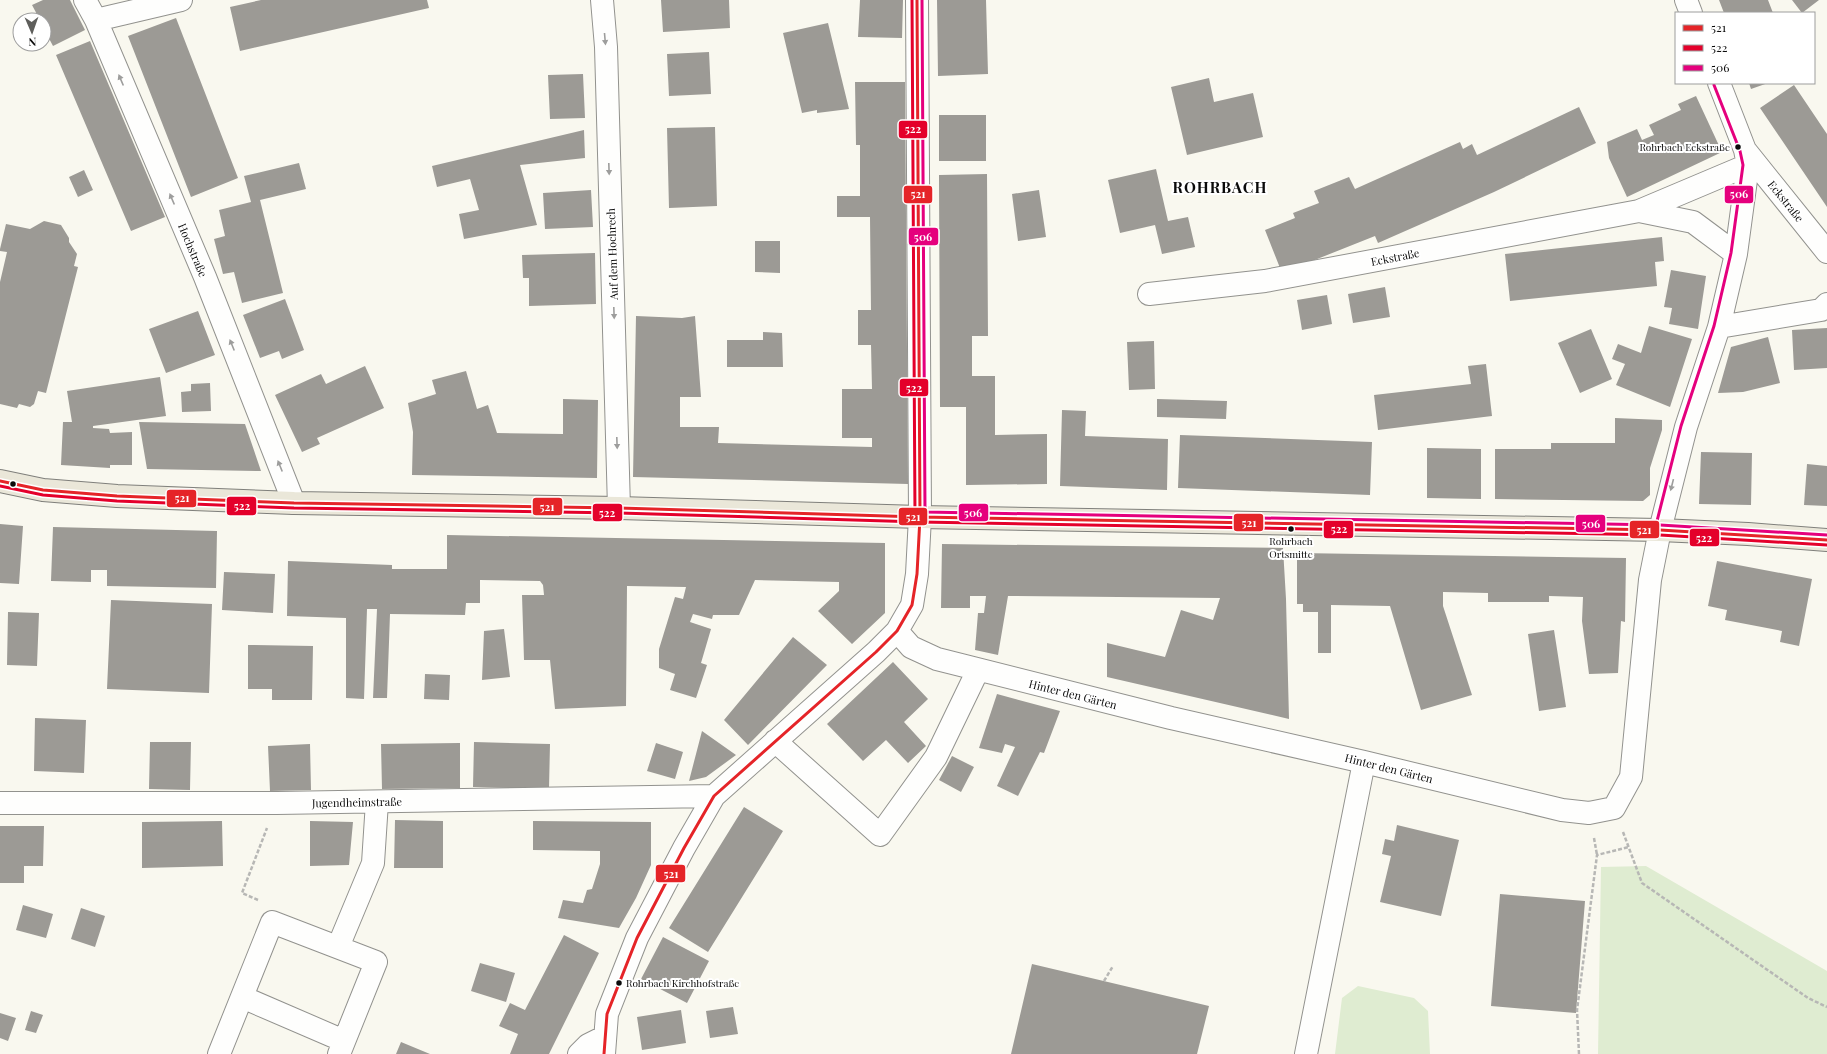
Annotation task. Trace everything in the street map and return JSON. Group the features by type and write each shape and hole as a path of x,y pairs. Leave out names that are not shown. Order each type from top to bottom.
{"main road":[{"path":"0,481 43,490 117,496 294,503 619,508 920,517 1660,530 1756,534 1827,540"}],"street":[{"name":"Hochstraße","path":"85,0 96,20 205,277 294,503"},
{"path":"96,20 181,0"},
{"name":"Auf dem Hochrech","path":"602,0 606,55 619,508"},
{"path":"579,1054 588,1046 604,1046 607,1014 637,938 684,848 714,796 876,652 896,631 912,605 917,574 920,517 917,0"},
{"path":"1686,0 1691,12"},
{"name":"Eckstraße","path":"1719,84 1747,158 1827,252"},
{"name":"Eckstraße","path":"1149,294 1265,281 1639,211 1747,158"},
{"name":"Eckstraße","path":"1660,530 1686,427 1719,327 1736,254 1747,158"},
{"name":"Eckstraße","path":"1639,211 1694,222 1736,254"},
{"path":"1719,327 1822,310 1827,304"},
{"path":"1614,808 1631,777 1650,580 1660,530"},
{"name":"Hinter den Gärten","path":"896,631 911,647 936,659 1171,718 1364,762 1562,810 1589,813 1614,808"},
{"path":"775,741 880,835 936,757 978,670"},
{"path":"1306,1054 1364,762"},
{"name":"Jugendheimstraße","path":"0,803 277,803 714,796"},
{"path":"338,947 373,864 377,802"},
{"path":"219,1054 272,922 376,962 341,1048 242,997"}],"path":[{"path":"272,922 264,902 242,893 277,803"},
{"path":"1614,808 1642,883 1808,998 1827,1007"},
{"path":"1580,1054 1576,1010 1597,855 1629,846"},
{"path":"1104,981 1113,966"}],"green space":[{"path":"1646,866 1827,971 1827,1054 1598,1054 1601,867"},
{"path":"1358,986 1414,998 1428,1011 1430,1054 1335,1054 1342,998"}],"building":[{"path":"43,0 70,0 85,30 53,46 52,12 36,12 32,5"},
{"path":"261,0 427,0 429,8 240,51 230,7"},
{"path":"661,0 729,0 730,28 663,32"},
{"path":"860,0 903,0 902,38 858,37"},
{"path":"937,0 986,0 988,74 938,76"},
{"path":"1719,0 1768,0 1773,12 1724,12"},
{"path":"1792,0 1819,0 1803,12 1801,12"},
{"path":"176,18 238,178 191,197 128,36"},
{"path":"828,23 849,109 817,113 817,110 802,113 783,33"},
{"path":"90,41 165,217 131,231 56,55"},
{"path":"709,52 711,94 669,96 667,54"},
{"path":"583,74 585,118 550,119 548,75"},
{"path":"1209,78 1214,102 1253,93 1263,137 1187,155 1171,87"},
{"path":"855,82 905,82 908,484 633,477 636,316 682,318 695,316 701,397 680,397 680,427 719,427 718,443 872,447 872,438 842,438 842,389 872,389 871,345 858,345 858,310 871,310 870,217 837,217 837,196 860,196 860,145 856,145"},
{"path":"1749,84 1765,84 1751,89"},
{"path":"1794,85 1827,134 1827,207 1760,108"},
{"path":"1696,96 1722,152 1627,197 1609,158 1607,142 1637,129 1642,140 1654,135 1649,125 1681,110 1678,104"},
{"path":"1579,107 1596,143 1494,192 1378,243 1375,236 1282,273 1265,230 1295,218 1293,213 1319,203 1314,191 1349,177 1355,189 1460,142 1463,149 1472,144 1477,155"},
{"path":"939,115 986,115 986,161 939,161"},
{"path":"715,127 717,206 669,208 667,128"},
{"path":"584,130 585,158 520,165 537,225 464,239 459,214 479,210 470,179 437,187 432,166"},
{"path":"299,163 306,189 260,200 283,293 242,303 234,272 223,274 214,239 225,236 219,210 251,202 244,176"},
{"path":"1156,169 1168,221 1188,217 1195,247 1162,254 1155,225 1120,233 1108,180"},
{"path":"84,170 93,190 78,197 69,177"},
{"path":"987,174 988,336 972,336 972,376 995,376 995,435 1047,434 1047,484 966,485 966,407 940,407 939,175"},
{"path":"591,190 593,227 545,229 543,193"},
{"path":"1039,190 1046,237 1018,241 1012,194"},
{"path":"44,221 61,225 69,238 69,242 77,254 74,266 78,267 46,393 38,391 34,404 30,407 19,404 17,408 0,404 0,282 7,252 0,251 0,249 6,224 30,229"},
{"path":"1662,237 1664,261 1655,262 1657,286 1510,301 1505,254"},
{"path":"755,241 780,241 780,273 755,272"},
{"path":"595,253 596,304 529,306 529,278 523,278 522,255"},
{"path":"1671,270 1706,276 1698,329 1669,324 1672,308 1664,307"},
{"path":"1385,287 1390,317 1353,323 1348,294"},
{"path":"1327,295 1332,324 1302,330 1297,300"},
{"path":"285,299 304,350 282,359 279,351 260,358 243,315"},
{"path":"198,311 215,355 166,373 149,329"},
{"path":"1649,326 1692,339 1670,407 1616,385 1625,364 1612,359 1618,344 1641,353"},
{"path":"1827,328 1827,368 1794,370 1792,330"},
{"path":"1591,329 1612,379 1580,393 1558,343"},
{"path":"763,332 782,333 783,367 727,367 727,340 763,340"},
{"path":"1768,337 1780,383 1743,392 1718,393 1731,347"},
{"path":"1154,341 1155,389 1129,390 1127,342"},
{"path":"1486,364 1492,416 1378,430 1374,395 1471,384 1468,366"},
{"path":"365,366 384,408 317,438 320,444 302,452 275,395 321,374 326,384"},
{"path":"466,371 477,409 488,405 497,433 563,434 563,399 598,400 597,478 412,475 413,432 408,403 436,394 432,380"},
{"path":"160,377 166,416 93,426 93,428 109,429 110,433 132,432 132,465 110,465 110,468 61,465 63,422 72,422 67,391"},
{"path":"210,383 211,411 182,412 181,392 191,391 191,384"},
{"path":"1157,399 1227,401 1226,419 1157,417"},
{"path":"1062,410 1086,411 1085,436 1168,439 1167,490 1060,486"},
{"path":"1615,418 1662,420 1662,430 1650,468 1650,495 1643,501 1495,499 1495,449 1551,449 1551,443 1615,443"},
{"path":"139,422 245,424 261,471 147,469"},
{"path":"1180,435 1372,442 1370,495 1178,488"},
{"path":"1427,448 1481,449 1481,499 1427,498"},
{"path":"1701,452 1752,453 1751,505 1699,504"},
{"path":"1807,464 1827,466 1827,506 1804,505"},
{"path":"0,524 23,526 19,584 0,583"},
{"path":"53,527 217,531 216,588 107,586 107,570 91,570 91,582 51,581"},
{"path":"447,535 885,543 885,613 852,644 818,611 839,591 839,582 755,580 739,615 713,615 712,619 693,614 690,622 711,629 701,663 707,665 696,698 670,690 675,674 659,668 659,649 675,597 683,599 686,587 627,586 626,706 555,709 550,660 524,660 522,595 544,595 543,585 540,581 480,580 480,603 466,603 465,615 390,614 387,698 373,698 377,609 367,609 364,699 346,698 346,618 287,616 288,561 392,565 392,569 447,569"},
{"path":"942,544 1283,548 1286,599 1289,719 1107,677 1107,643 1165,657 1181,610 1213,620 1220,598 1008,596 998,655 975,650 978,613 984,613 986,596 970,596 970,608 941,608"},
{"path":"1297,553 1626,558 1625,622 1621,621 1618,673 1589,674 1582,621 1583,597 1549,596 1549,602 1488,602 1488,593 1443,592 1443,606 1472,695 1421,710 1390,606 1331,605 1331,653 1318,653 1318,612 1303,612 1303,604 1297,604"},
{"path":"1717,561 1812,579 1799,646 1780,642 1782,631 1725,620 1727,610 1708,606"},
{"path":"224,572 275,574 273,613 222,610"},
{"path":"111,600 212,604 209,693 107,689"},
{"path":"8,612 39,613 37,666 7,665"},
{"path":"504,629 510,677 482,680 484,631"},
{"path":"1554,630 1566,707 1539,711 1528,634"},
{"path":"793,637 827,665 748,745 724,720"},
{"path":"248,645 313,646 312,700 272,700 272,689 248,689"},
{"path":"893,662 928,699 904,722 926,746 908,763 886,740 863,761 827,724"},
{"path":"425,674 450,675 449,700 424,699"},
{"path":"997,694 1060,711 1044,753 1040,752 1018,796 997,786 1015,747 1005,744 1002,753 979,748"},
{"path":"35,718 86,720 84,773 34,771"},
{"path":"702,731 736,755 706,777 689,781"},
{"path":"150,742 191,742 190,790 149,789"},
{"path":"474,742 550,744 549,789 473,787"},
{"path":"460,743 460,788 382,789 381,744"},
{"path":"656,743 683,752 675,779 647,771"},
{"path":"310,744 311,790 270,791 268,746"},
{"path":"952,756 974,767 961,792 939,780"},
{"path":"744,807 783,831 708,952 669,928"},
{"path":"395,820 443,821 443,868 394,868"},
{"path":"222,821 223,866 142,868 142,822"},
{"path":"310,821 353,822 349,865 310,866"},
{"path":"533,821 651,822 651,865 636,898 619,928 558,918 563,900 583,903 587,890 592,889 600,864 600,851 533,850"},
{"path":"1397,825 1459,840 1441,916 1380,902 1391,856 1382,854 1385,839 1394,841"},
{"path":"0,826 44,826 43,866 24,866 24,883 0,883"},
{"path":"1500,894 1585,901 1576,1013 1491,1006"},
{"path":"23,905 53,914 46,938 16,930"},
{"path":"81,908 105,916 95,947 71,939"},
{"path":"564,935 599,953 549,1054 510,1054 518,1034 499,1026 510,1003 525,1010"},
{"path":"663,937 709,961 687,1003 641,979"},
{"path":"480,963 515,973 506,1002 471,991"},
{"path":"1032,964 1209,1006 1197,1054 1011,1054"},
{"path":"733,1007 738,1034 710,1038 706,1011"},
{"path":"681,1010 686,1043 642,1050 637,1017"},
{"path":"31,1011 43,1015 36,1033 25,1030"},
{"path":"0,1013 16,1018 8,1041 0,1038"},
{"path":"401,1042 430,1054 396,1054"}],"transit line":[{"name":"522","path":"912,0 915,517"},
{"name":"521","path":"604,1054 607,1014 637,938 684,848 714,796 876,652 897,631 912,605 917,574 920,517 917,0"},
{"name":"506","path":"922,0 925,512 1660,525 1827,535"},
{"name":"506","path":"1655,529 1681,426 1714,326 1731,253 1743,165 1740,151 1714,85"},
{"name":"521","path":"0,481 43,490 117,496 294,503 619,508 920,517 1660,530 1827,540"},
{"name":"522","path":"0,486 43,495 117,501 294,508 619,513 920,522 1660,535 1827,545"}],"place":[{"name":"Rohrbach Eckstraße","path":"1738,147"},
{"name":"Rohrbach Ortsmitte","path":"1291,529"},
{"name":"Rohrbach Kirchhofstraße","path":"619,983"}],"district":[{"name":"ROHRBACH","path":"1220,187"}]}
